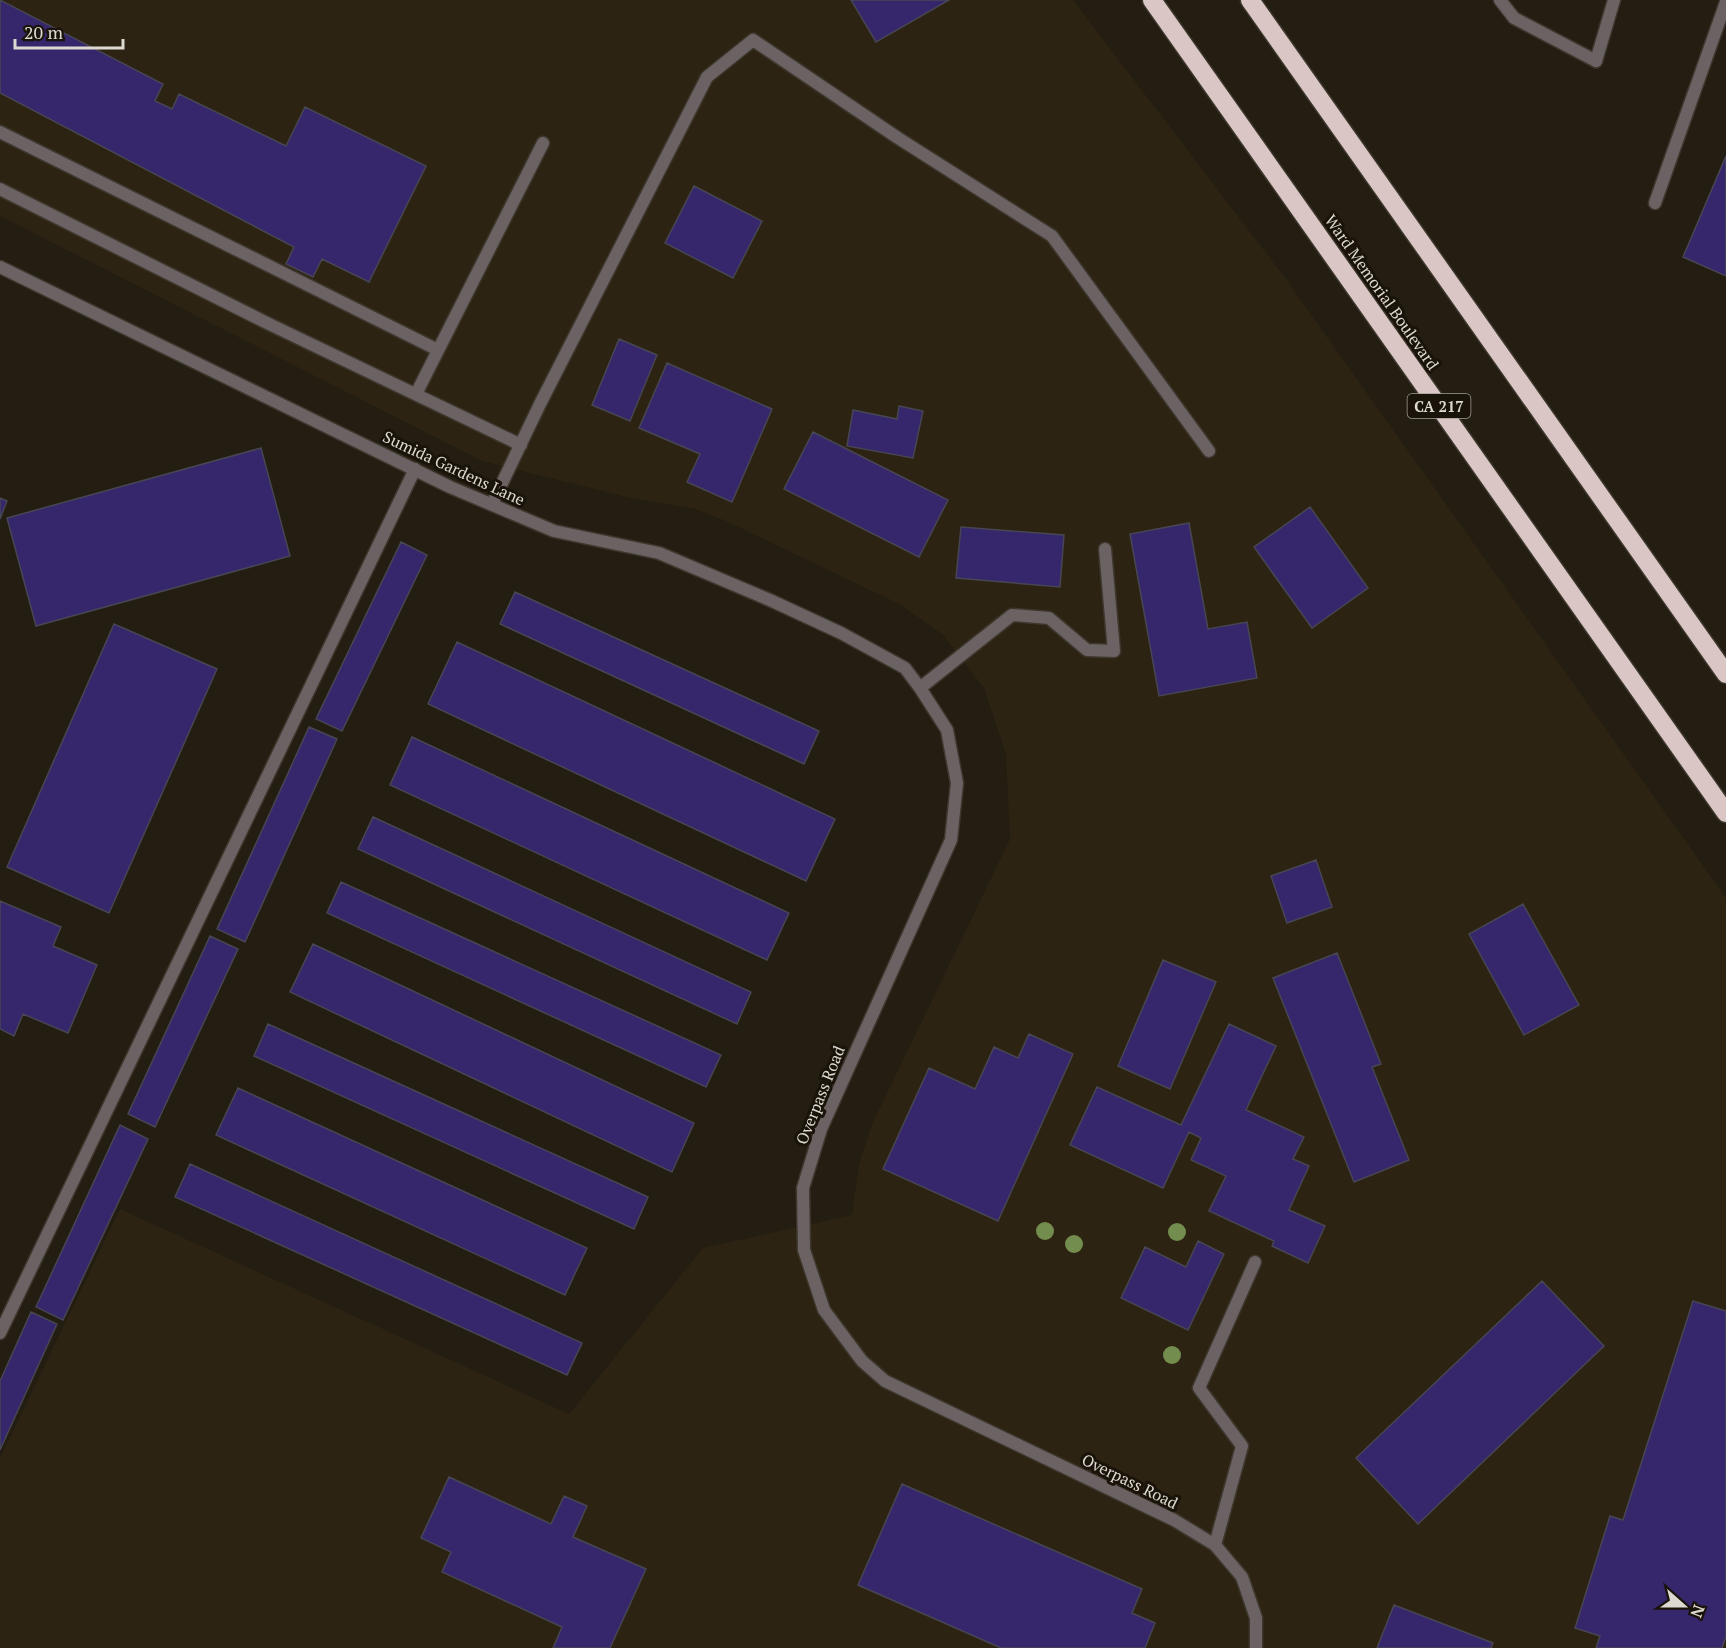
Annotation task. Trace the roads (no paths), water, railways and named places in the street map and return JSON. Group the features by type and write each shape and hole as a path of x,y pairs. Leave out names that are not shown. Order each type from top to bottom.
{"highway":[{"name":"Ward Memorial Boulevard","path":"1152,0 1726,813"},
{"path":"1250,0 1726,674"}],"street":[{"path":"1500,0 1514,18 1596,61 1614,0"},
{"path":"1655,203 1726,2"},
{"path":"492,504 540,404 707,77 753,40 898,138 1052,236 1209,451"},
{"path":"0,132 438,350"},
{"path":"416,394 543,143"},
{"path":"0,189 267,323 521,446"},
{"name":"Sumida Gardens Lane","path":"0,267 414,469 492,504 554,531 659,553 772,600 842,633 905,668"},
{"path":"0,1333 414,469"},
{"path":"920,688 1012,615 1049,618 1087,650 1114,651 1105,549"},
{"name":"Overpass Road","path":"905,668 947,730 957,783 951,840 821,1129 803,1188 804,1250 824,1310 862,1361 885,1381 1174,1520 1215,1545 1242,1577 1256,1618 1256,1648"},
{"path":"1215,1545 1242,1446 1199,1388 1255,1262"}]}
